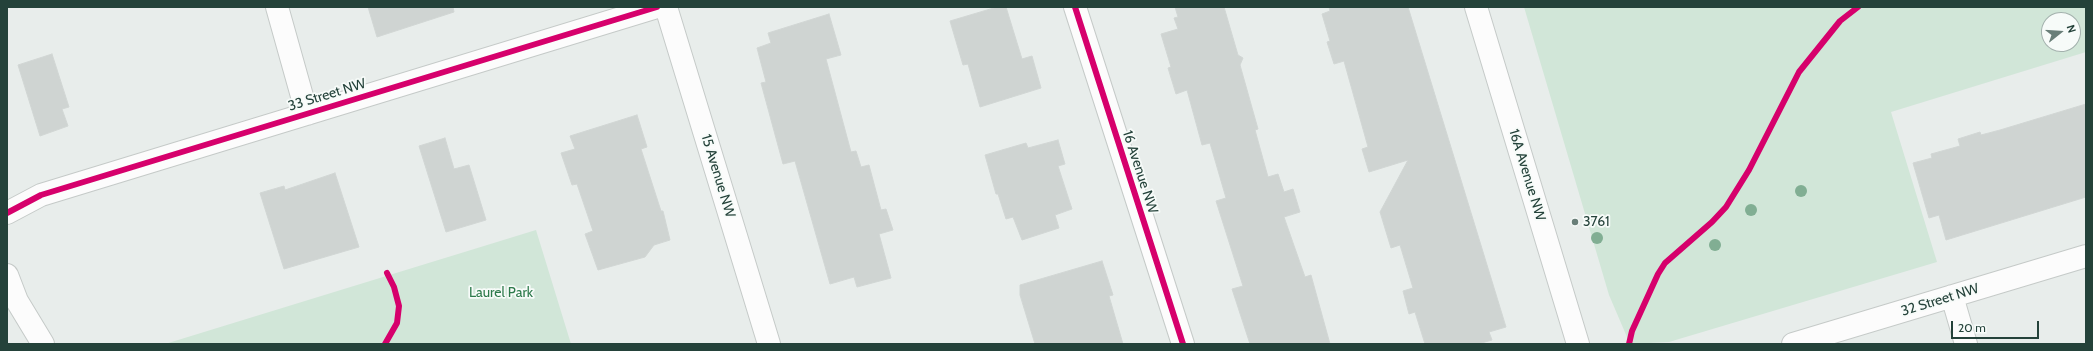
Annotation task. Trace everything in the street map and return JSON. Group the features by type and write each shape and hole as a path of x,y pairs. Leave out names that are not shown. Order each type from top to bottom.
{"street":[{"path":"277,7 307,114"},
{"name":"33 Street NW","path":"7,213 41,195 657,7"},
{"name":"15 Avenue NW","path":"666,7 769,344"},
{"name":"16 Avenue NW","path":"1075,7 1183,344"},
{"name":"16A Avenue NW","path":"1476,7 1578,344"},
{"name":"32 Street NW","path":"1793,344 2086,256"},
{"path":"7,275 17,301 43,344"},
{"path":"1952,296 1966,344"}],"green space":[{"path":"1524,7 2086,7 2086,52 1891,112 1937,262 1669,342 1630,344 1609,295"},
{"name":"Laurel Park","path":"536,230 571,344 165,344"}],"building":[{"path":"368,7 453,7 454,12 377,37"},
{"path":"997,7 1006,7 1022,59 1032,56 1041,88 980,107 968,64 963,65 950,21"},
{"path":"1175,7 1224,7 1238,55 1243,58 1240,65 1258,129 1255,130 1268,177 1278,174 1284,192 1293,189 1300,212 1284,217 1305,277 1311,275 1330,344 1250,344 1232,289 1243,286 1216,201 1226,198 1210,143 1202,145 1187,90 1176,94 1168,68 1171,67 1161,34 1178,29 1174,18 1178,17"},
{"path":"1329,7 1408,7 1506,327 1489,332 1492,340 1478,344 1425,344 1415,312 1409,314 1403,291 1413,288 1400,245 1391,248 1380,212 1408,160 1369,172 1362,149 1368,147 1344,61 1334,64 1327,42 1330,41 1322,14 1330,11"},
{"path":"829,14 841,55 826,59 851,152 856,151 861,167 869,165 881,210 886,209 893,230 879,234 891,278 857,287 854,277 830,284 795,161 783,164 761,83 766,82 757,48 771,43 768,33"},
{"path":"52,54 69,107 62,109 68,126 40,136 18,65"},
{"path":"2086,104 2086,197 1946,240 1939,215 1929,218 1913,163 1932,158 1931,154 1960,146 1958,139 1980,132 1981,135 2000,130"},
{"path":"637,115 647,147 641,149 661,211 663,211 670,240 654,245 645,257 598,270 585,234 593,231 577,184 572,185 561,153 575,149 570,136"},
{"path":"445,138 454,169 469,165 486,220 446,232 419,146"},
{"path":"1058,140 1065,164 1058,166 1072,209 1055,215 1059,228 1022,240 1013,217 1006,219 998,194 996,194 985,155 1026,143 1028,148"},
{"path":"335,173 359,247 284,269 260,193 284,186 285,190"},
{"path":"1102,261 1113,295 1109,296 1123,344 1035,344 1020,295 1020,285"}],"cycle path":[{"path":"7,213 41,195 657,7"},
{"path":"1075,7 1183,344"},
{"path":"1629,344 1632,331 1658,274 1665,263 1712,222 1726,207 1749,170 1799,72 1840,21 1858,7"},
{"path":"385,344 397,323 399,306 394,287 387,273"}],"place":[{"name":"3761","path":"1575,222"}]}
